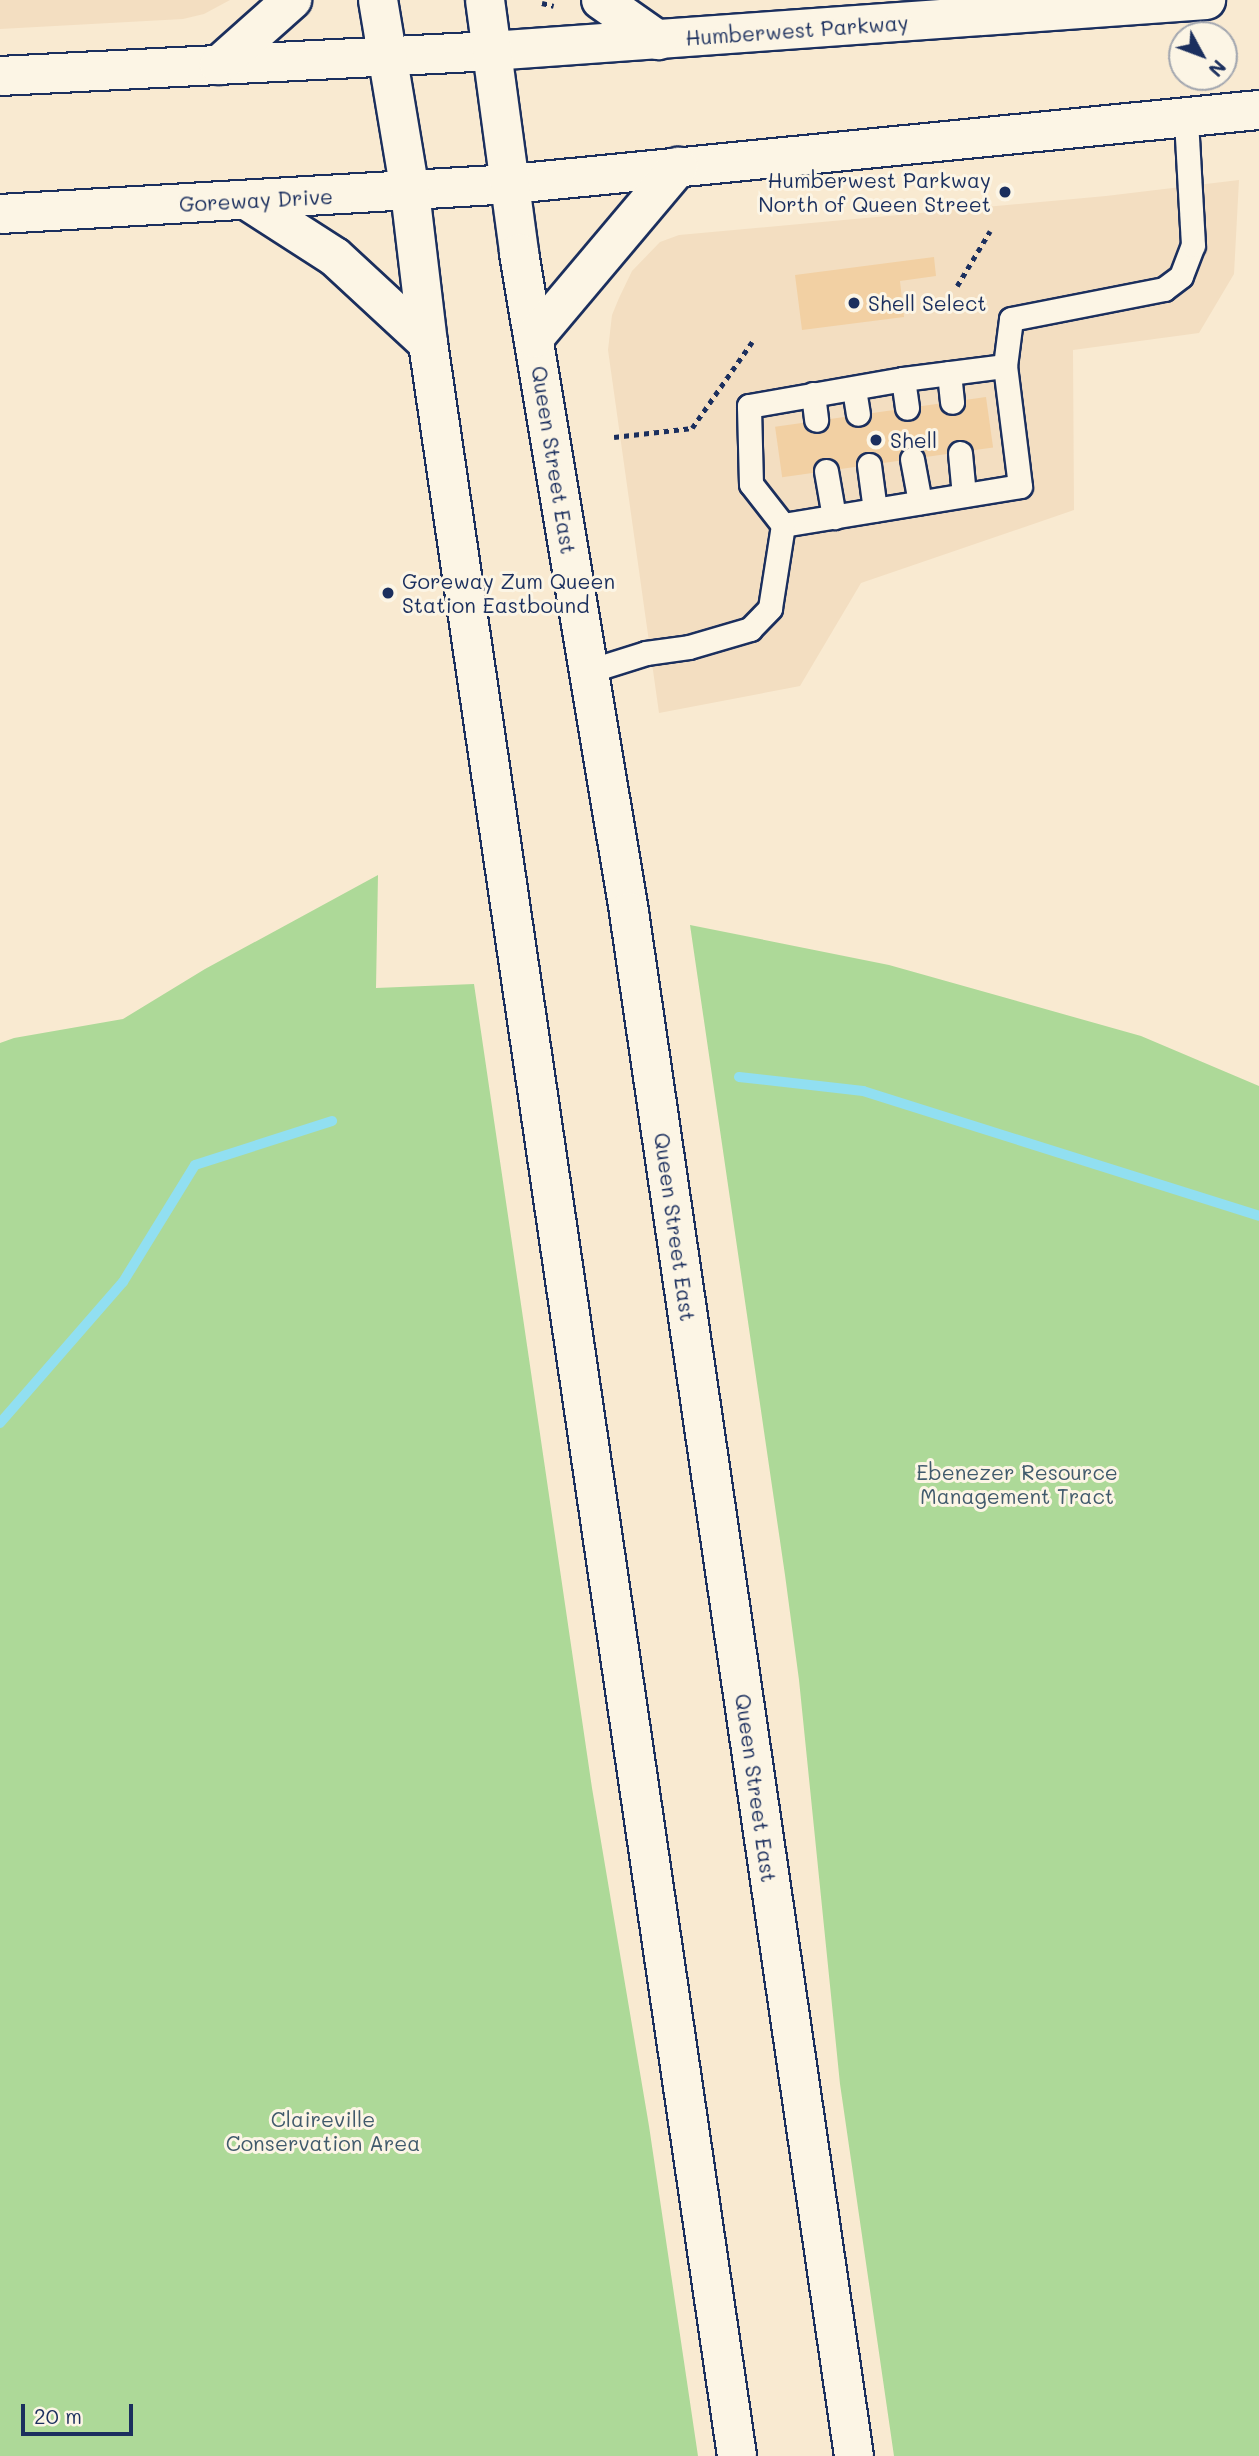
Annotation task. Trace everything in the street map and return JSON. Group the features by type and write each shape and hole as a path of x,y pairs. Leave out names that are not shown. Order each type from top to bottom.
{"main road":[{"path":"219,65 292,0"},
{"path":"377,0 410,192 428,343 737,2456"},
{"name":"Queen Street East","path":"485,0 512,184 519,253 629,912 854,2456"},
{"path":"601,0 658,40"},
{"name":"Humberwest Parkway","path":"387,57 1206,0"},
{"path":"0,76 387,57"},
{"path":"512,184 1259,110"},
{"path":"534,338 678,167"},
{"name":"Goreway Drive","path":"0,214 512,184"},
{"path":"248,201 335,257 428,343"}],"lane":[{"path":"783,525 1020,486 1005,366 1011,320 1164,289 1181,276 1193,245 1186,119"},
{"path":"589,671 646,653 689,647 750,629 770,608 783,525 751,484 749,406 903,379 1005,366"},
{"path":"949,373 952,402"},
{"path":"903,379 907,408"},
{"path":"854,388 858,414"},
{"path":"813,394 816,420"},
{"path":"960,453 964,495"},
{"path":"912,459 920,502"},
{"path":"869,465 875,510"},
{"path":"827,471 834,517"}],"path":[{"path":"957,286 990,231"},
{"path":"614,437 692,428 752,342"}],"shaded area":[{"path":"0,0 230,0 204,14 183,19 0,29"},
{"path":"1239,180 1234,274 1199,333 1073,350 1074,510 861,583 800,686 659,713 608,350 612,315 632,271 660,242 679,235 1106,196"}],"green space":[{"name":"Claireville Conservation Area","path":"378,875 376,988 474,984 592,1788 649,2126 698,2456 0,2456 0,1043 14,1038 123,1019 205,969"},
{"name":"Ebenezer Resource Management Tract","path":"690,925 889,965 1141,1036 1259,1086 1259,2456 894,2456 840,2084 799,1680"}],"building":[{"path":"934,257 936,276 900,281 904,317 802,330 795,275"},
{"path":"986,397 993,448 782,477 775,427"}],"waterway":[{"path":"739,1077 863,1091 1259,1216"},
{"path":"0,1423 123,1282 195,1165 332,1121"}],"place":[{"name":"Humberwest Parkway North of Queen Street","path":"1005,192"},
{"name":"Shell Select","path":"854,303"},
{"name":"Shell","path":"876,440"},
{"name":"Goreway Zum Queen Station Eastbound","path":"388,593"}]}
